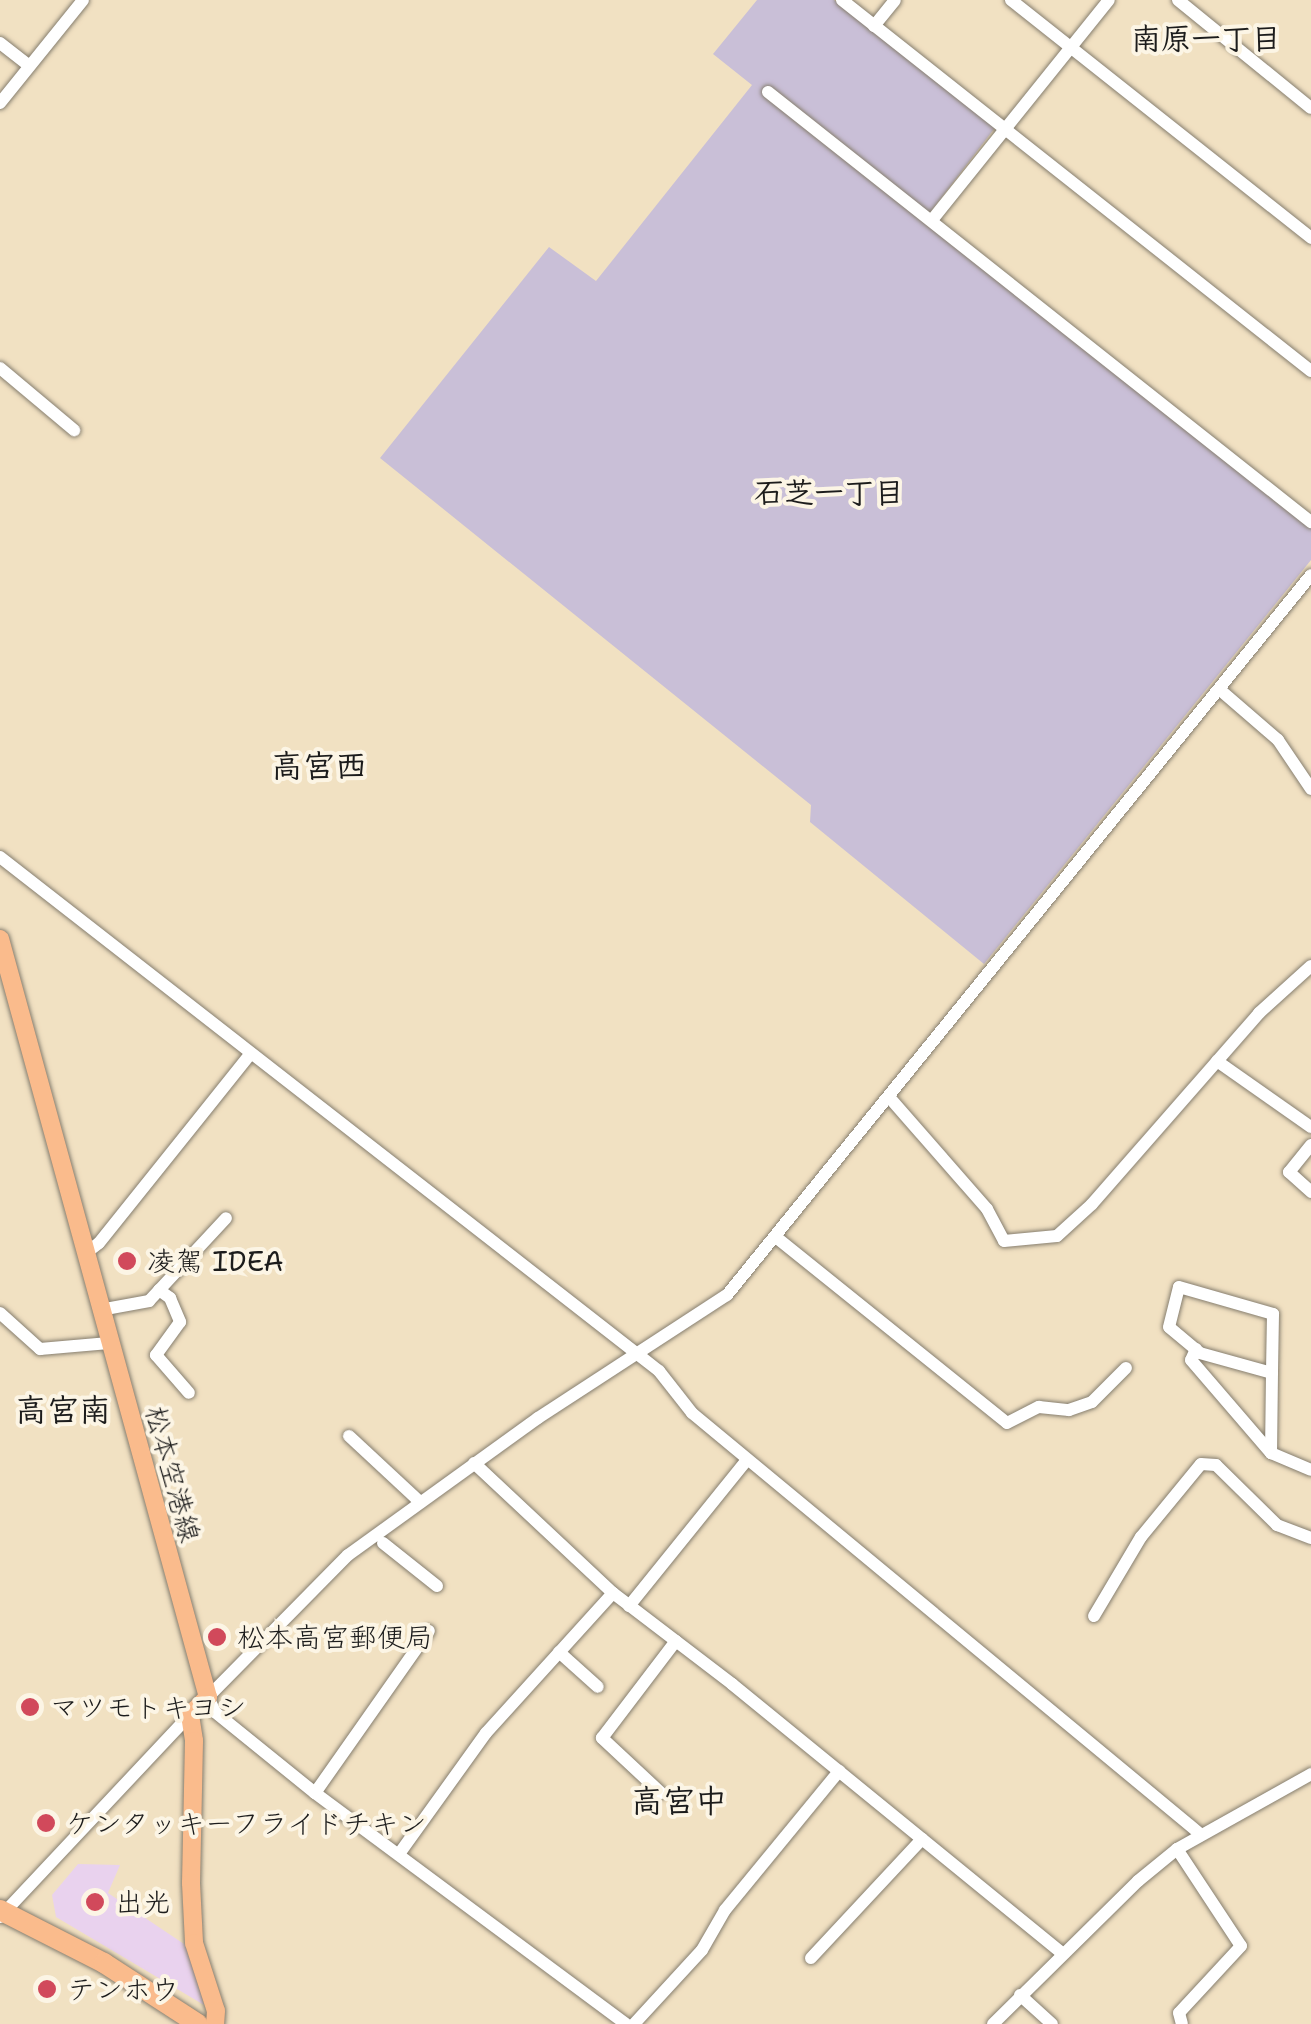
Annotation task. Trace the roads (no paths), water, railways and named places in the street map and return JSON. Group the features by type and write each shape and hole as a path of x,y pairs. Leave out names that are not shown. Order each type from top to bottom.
{"highway":[{"path":"2,1913 104,1963 198,2024"}],"main road":[{"name":"松本空港線","path":"0,939 208,1697"},
{"path":"208,1697 190,1715 194,1944 216,2012 215,2024"}],"street":[{"path":"0,103 83,0"},
{"path":"842,0 1311,370"},
{"path":"874,26 895,0"},
{"path":"1011,0 1311,238"},
{"path":"932,220 1109,0"},
{"path":"1178,0 1311,108"},
{"path":"0,43 29,66"},
{"path":"768,92 1311,522"},
{"path":"0,368 74,430"},
{"path":"626,2024 315,1793 215,1712 208,1697 348,1555 474,1463 727,1295 1311,575"},
{"path":"1219,689 1278,740 1311,789"},
{"path":"0,858 660,1372 692,1413 1199,1833"},
{"path":"888,1097 987,1209 1004,1241 1057,1236 1092,1204 1217,1062 1311,966"},
{"path":"86,1253 100,1243 252,1053"},
{"path":"1217,1062 1311,1127"},
{"path":"1311,1145 1289,1172 1311,1192"},
{"path":"100,1310 149,1301 226,1218"},
{"path":"777,1238 1007,1423 1039,1407 1069,1410 1092,1402 1126,1368"},
{"path":"1270,1453 1272,1373 1273,1314 1179,1286 1169,1328 1196,1350 1272,1373"},
{"path":"159,1290 170,1298 180,1322 156,1355 189,1394"},
{"path":"0,1313 40,1349 109,1343"},
{"path":"1196,1350 1191,1360 1270,1453 1311,1470"},
{"path":"349,1436 420,1502"},
{"path":"630,1606 747,1460"},
{"path":"474,1463 613,1593 1062,1954"},
{"path":"1094,1616 1141,1537 1201,1464 1216,1465 1277,1525 1311,1538"},
{"path":"383,1543 438,1586"},
{"path":"399,1854 486,1733 613,1593"},
{"path":"315,1793 429,1631"},
{"path":"661,1793 602,1738 676,1641"},
{"path":"560,1652 598,1687"},
{"path":"2,1913 190,1715"},
{"path":"634,2024 702,1950 725,1910 839,1772"},
{"path":"993,2024 1062,1954 1177,1849 1199,1833 1310,1776"},
{"path":"811,1958 922,1839"},
{"path":"1177,1849 1241,1946 1179,2013 1182,2024"},
{"path":"1020,1995 1052,2024"}],"place":[{"name":"凌駕 IDEA","path":"127,1261"},
{"name":"松本高宮郵便局","path":"217,1637"},
{"name":"マツモトキヨシ","path":"30,1707"},
{"name":"ケンタッキーフライドチキン","path":"46,1823"},
{"name":"出光","path":"95,1902"},
{"name":"テンホウ","path":"47,1989"}],"district":[{"name":"南原一丁目","path":"1206,39"},
{"name":"石芝一丁目","path":"829,493"},
{"name":"高宮西","path":"319,766"},
{"name":"高宮南","path":"63,1410"},
{"name":"高宮中","path":"679,1801"}]}
